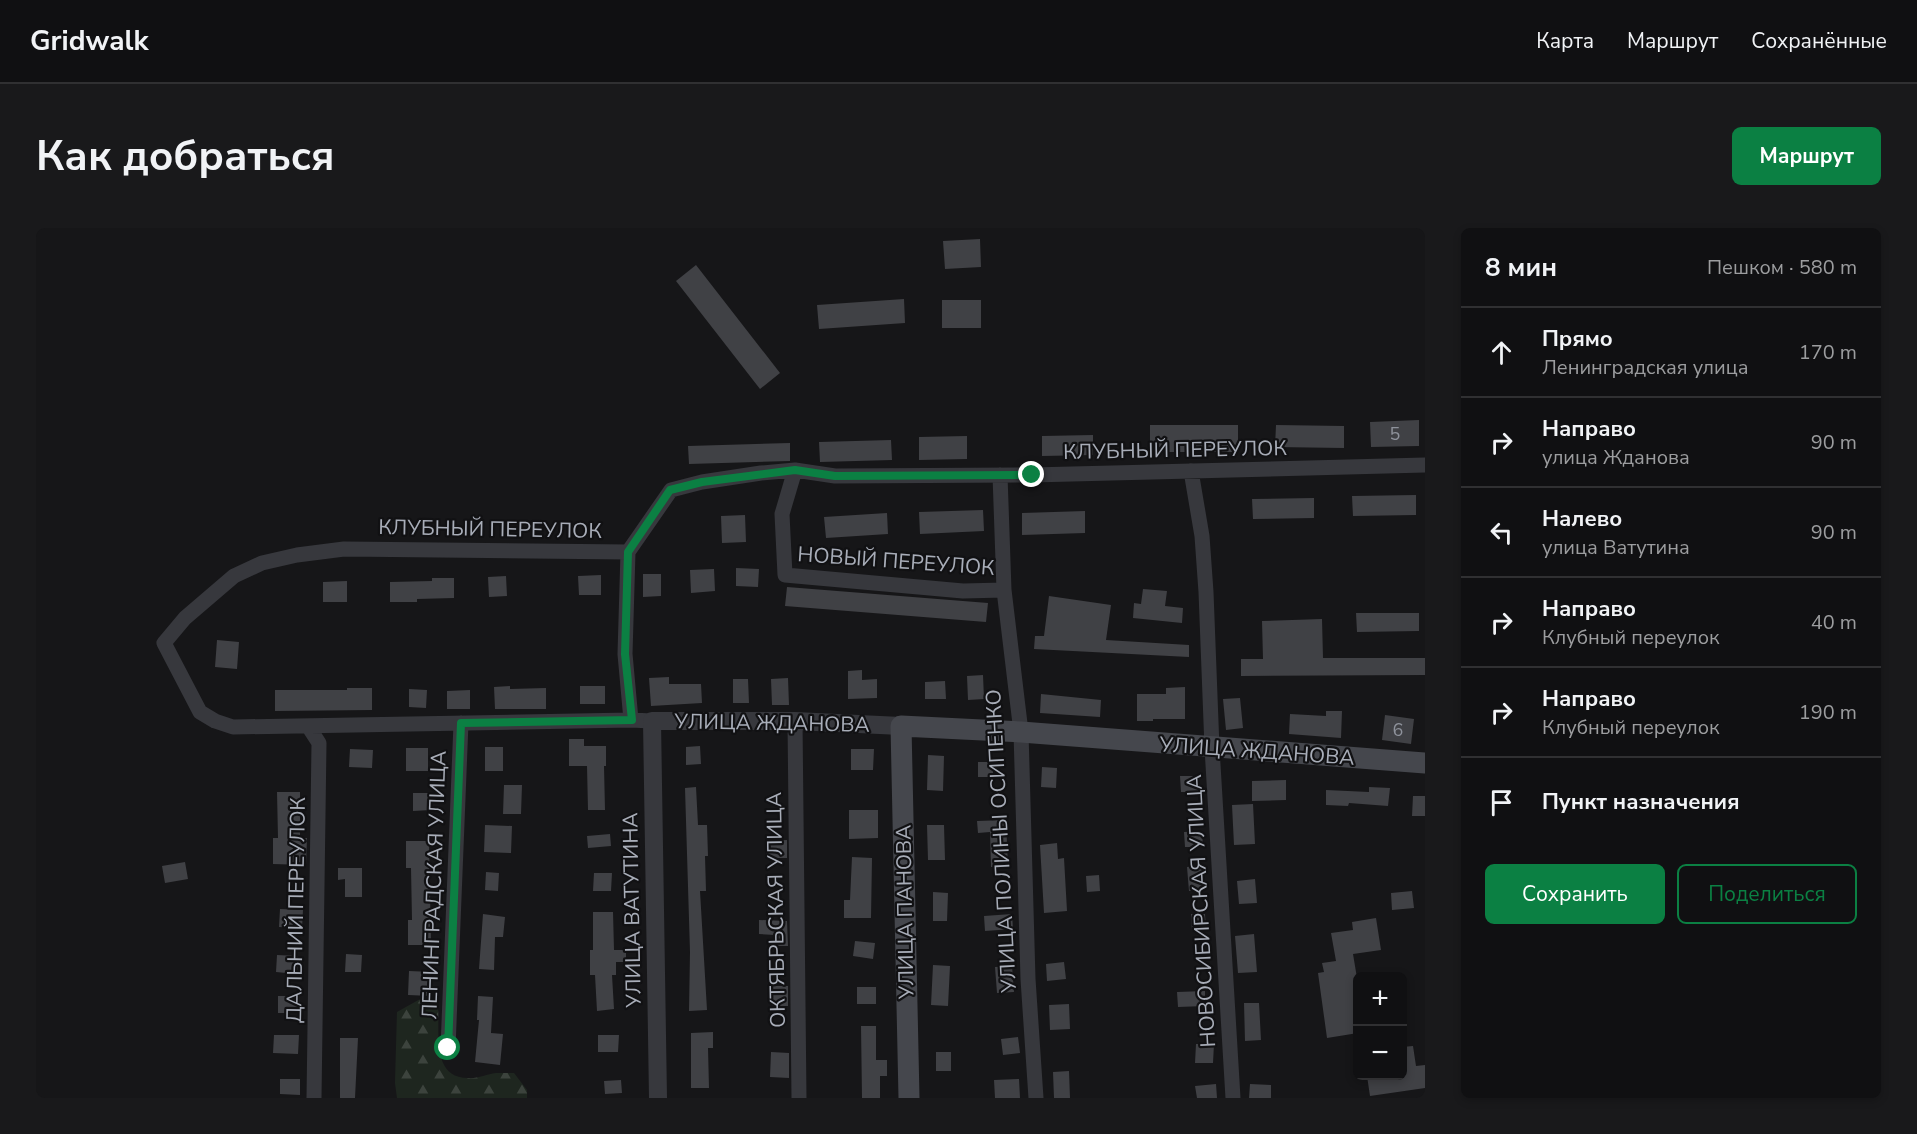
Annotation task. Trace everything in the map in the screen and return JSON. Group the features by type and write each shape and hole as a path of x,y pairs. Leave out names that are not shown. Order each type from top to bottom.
{"main road":[{"name":"УЛИЦА ЖДАНОВА","path":"901,726 1021,732 1425,763"},
{"name":"УЛИЦА ПАНОВА","path":"901,726 909,1098"}],"street":[{"name":"КЛУБНЫЙ ПЕРЕУЛОК","path":"164,643 185,618 234,576 262,563 297,555 344,549 628,552 670,490 702,482 795,470 835,476 1000,475 1425,465"},
{"name":"НОВЫЙ ПЕРЕУЛОК","path":"795,470 782,514 785,575 963,591 1004,590"},
{"name":"НОВОСИБИРСКАЯ УЛИЦА","path":"1191,471 1202,536 1206,592 1212,748 1233,1098"},
{"name":"УЛИЦА ПОЛИНЫ ОСИПЕНКО","path":"1000,475 1004,590 1021,732 1028,979 1036,1098"},
{"path":"628,552 625,654 632,720"},
{"name":"УЛИЦА ЖДАНОВА","path":"164,643 200,712 215,722 233,728 340,724 632,720 652,722 795,721 901,726"},
{"name":"ОКТЯБРЬСКАЯ УЛИЦА","path":"795,721 799,1098"},
{"name":"УЛИЦА ВАТУТИНА","path":"652,722 658,1098"},
{"name":"ЛЕНИНГРАДСКАЯ УЛИЦА","path":"448,1048 461,723"},
{"path":"308,726 319,743 327,733 340,724"},
{"name":"ДАЛЬНИЙ ПЕРЕУЛОК","path":"314,1098 319,743"}],"green space":[{"path":"422,998 438,1007 440,1052 448,1071 456,1076 468,1078 496,1073 514,1073 527,1090 527,1098 397,1098 395,1083 397,1012"}],"building":[{"path":"980,239 981,267 945,269 943,241"},
{"path":"696,265 780,373 760,389 676,281"},
{"path":"904,299 905,323 819,329 817,305"},
{"path":"942,300 981,300 981,328 942,328"},
{"path":"1419,420 1419,446 1371,447 1370,422"},
{"path":"1150,425 1238,425 1238,452 1150,452"},
{"path":"1276,425 1344,426 1344,448 1275,447"},
{"path":"1093,435 1093,455 1042,456 1042,436"},
{"path":"967,436 967,459 919,460 919,437"},
{"path":"891,440 892,460 820,462 819,442"},
{"path":"790,443 790,461 689,464 688,446"},
{"path":"1416,495 1416,515 1353,516 1352,496"},
{"path":"1314,498 1314,518 1253,519 1252,499"},
{"path":"983,510 984,531 920,534 919,512"},
{"path":"1085,511 1085,533 1022,535 1022,513"},
{"path":"887,513 888,534 826,538 824,517"},
{"path":"745,515 746,542 722,543 721,516"},
{"path":"736,568 759,569 758,587 736,586"},
{"path":"714,569 715,591 691,593 690,570"},
{"path":"643,574 661,574 661,596 643,597"},
{"path":"601,575 601,595 579,595 578,576"},
{"path":"506,576 507,596 489,597 488,577"},
{"path":"432,578 454,578 454,598 390,602 390,582 432,581"},
{"path":"347,581 347,602 323,602 323,582"},
{"path":"787,587 988,603 986,622 785,606"},
{"path":"1143,589 1167,591 1165,606 1183,608 1182,623 1133,618 1134,603 1141,604"},
{"path":"1049,596 1111,605 1106,640 1189,645 1189,657 1034,649 1035,636 1044,636"},
{"path":"1356,613 1419,613 1419,631 1357,632"},
{"path":"1322,619 1323,658 1425,658 1425,675 1241,676 1241,659 1263,659 1262,621"},
{"path":"217,640 239,642 237,669 215,667"},
{"path":"862,670 862,680 877,679 877,698 848,699 848,671"},
{"path":"983,675 984,699 968,700 967,676"},
{"path":"669,677 669,684 701,684 702,703 651,706 649,678"},
{"path":"788,678 789,705 772,705 771,679"},
{"path":"733,679 748,679 749,703 733,703"},
{"path":"945,681 946,699 925,699 925,682"},
{"path":"510,686 510,689 546,688 546,709 495,709 494,687"},
{"path":"580,686 605,686 605,704 580,704"},
{"path":"1185,687 1185,719 1137,721 1137,694 1166,694 1166,688"},
{"path":"347,688 372,688 372,710 275,711 275,690 347,690"},
{"path":"409,689 427,690 426,708 409,707"},
{"path":"470,690 470,709 447,709 447,691"},
{"path":"1041,694 1101,700 1100,717 1040,713"},
{"path":"1240,698 1243,728 1226,730 1223,699"},
{"path":"1326,711 1342,711 1341,738 1289,734 1290,714 1326,716"},
{"path":"1385,715 1414,719 1411,744 1382,740"},
{"path":"569,739 584,739 584,746 606,746 605,810 588,810 587,766 569,766"},
{"path":"700,746 701,764 686,765 686,747"},
{"path":"485,747 503,747 503,771 485,771"},
{"path":"406,748 428,748 428,771 406,771"},
{"path":"350,749 373,750 372,768 349,767"},
{"path":"851,749 874,749 873,770 851,770"},
{"path":"928,755 944,756 943,791 927,790"},
{"path":"978,762 993,762 993,777 978,777"},
{"path":"1042,767 1057,768 1056,788 1041,787"},
{"path":"1180,776 1198,776 1199,792 1181,792"},
{"path":"1286,780 1286,800 1252,801 1252,781"},
{"path":"504,785 522,785 521,814 503,814"},
{"path":"696,787 698,825 707,825 706,891 700,891 707,1010 689,1011 690,952 685,788"},
{"path":"1369,787 1390,788 1388,806 1349,803 1348,806 1326,805 1326,790 1369,792"},
{"path":"277,792 300,792 300,838 307,838 306,865 273,864 273,838 278,838"},
{"path":"413,793 430,793 431,810 413,811"},
{"path":"1413,796 1425,796 1425,816 1412,816"},
{"path":"1253,804 1255,844 1234,845 1232,805"},
{"path":"849,810 878,810 878,838 849,839"},
{"path":"1006,820 1008,867 991,867 990,832 978,833 977,821"},
{"path":"485,825 512,826 511,853 484,852"},
{"path":"927,825 944,825 945,860 928,860"},
{"path":"1202,831 1203,847 1185,847 1184,832"},
{"path":"610,834 611,846 588,848 587,836"},
{"path":"787,840 787,858 766,858 766,841"},
{"path":"406,841 429,841 431,945 408,945 408,920 412,920 411,868 406,868"},
{"path":"1057,843 1058,859 1064,858 1067,911 1044,913 1040,845"},
{"path":"852,857 872,858 871,918 844,918 844,900 850,900"},
{"path":"185,862 188,879 165,883 162,866"},
{"path":"1203,865 1205,890 1189,891 1187,867"},
{"path":"338,868 362,868 362,897 345,897 345,879 338,880"},
{"path":"486,872 499,873 498,891 485,890"},
{"path":"594,873 612,873 611,891 593,891"},
{"path":"1099,875 1100,891 1087,892 1086,876"},
{"path":"1255,879 1257,903 1239,904 1237,881"},
{"path":"1412,891 1414,908 1392,910 1391,893"},
{"path":"933,892 948,893 947,921 933,921"},
{"path":"280,909 303,910 302,928 279,927"},
{"path":"593,912 613,912 614,950 626,950 626,962 616,962 616,975 612,975 614,1009 597,1011 595,975 590,975 590,950 593,950"},
{"path":"483,914 505,917 503,937 495,937 494,970 479,969"},
{"path":"1012,914 1013,929 985,931 984,916"},
{"path":"1191,914 1205,914 1206,931 1192,931"},
{"path":"1376,918 1381,950 1353,954 1356,972 1353,972 1353,1034 1327,1038 1318,973 1324,972 1322,963 1336,961 1331,933 1353,930 1352,922"},
{"path":"759,920 787,921 788,946 774,946 775,935 759,934"},
{"path":"1254,934 1257,972 1238,973 1235,936"},
{"path":"855,941 875,943 873,959 853,956"},
{"path":"346,954 362,955 361,972 345,972"},
{"path":"277,955 298,956 297,974 276,972"},
{"path":"1064,962 1066,979 1047,981 1046,964"},
{"path":"933,965 950,966 948,1006 931,1005"},
{"path":"1012,966 1014,992 997,993 995,967"},
{"path":"409,971 432,972 431,996 408,995"},
{"path":"772,986 788,986 788,1006 772,1006"},
{"path":"857,987 876,987 876,1004 857,1004"},
{"path":"1205,991 1205,1006 1178,1007 1177,992"},
{"path":"278,996 300,996 300,1013 278,1013"},
{"path":"478,996 493,997 491,1033 503,1034 500,1065 475,1062 479,1020 477,1020"},
{"path":"1244,1003 1259,1003 1261,1040 1245,1041"},
{"path":"1069,1004 1070,1029 1050,1030 1049,1005"},
{"path":"861,1026 876,1026 876,1060 887,1060 887,1076 880,1076 880,1098 862,1098"},
{"path":"713,1032 713,1048 708,1048 709,1088 691,1088 691,1033"},
{"path":"274,1035 299,1035 298,1054 273,1053"},
{"path":"598,1035 619,1035 618,1052 598,1052"},
{"path":"1018,1037 1020,1053 1003,1055 1001,1039"},
{"path":"340,1038 358,1038 355,1098 340,1098"},
{"path":"1196,1044 1214,1044 1213,1063 1195,1063"},
{"path":"1413,1046 1416,1066 1425,1065 1425,1088 1370,1096 1368,1080 1407,1080 1407,1047"},
{"path":"771,1052 789,1053 789,1078 770,1077"},
{"path":"936,1052 951,1052 951,1071 936,1071"},
{"path":"1069,1071 1070,1098 1054,1098 1053,1072"},
{"path":"280,1079 300,1079 300,1095 280,1094"},
{"path":"1019,1079 1020,1098 995,1098 994,1080"},
{"path":"621,1080 622,1093 605,1094 604,1081"},
{"path":"1216,1084 1217,1098 1197,1098 1195,1086"},
{"path":"1250,1084 1271,1085 1271,1098 1249,1098"}],"route":[{"path":"448,1048 461,723 632,720 625,654 628,552 670,490 702,482 795,470 835,476 1032,475"}]}
